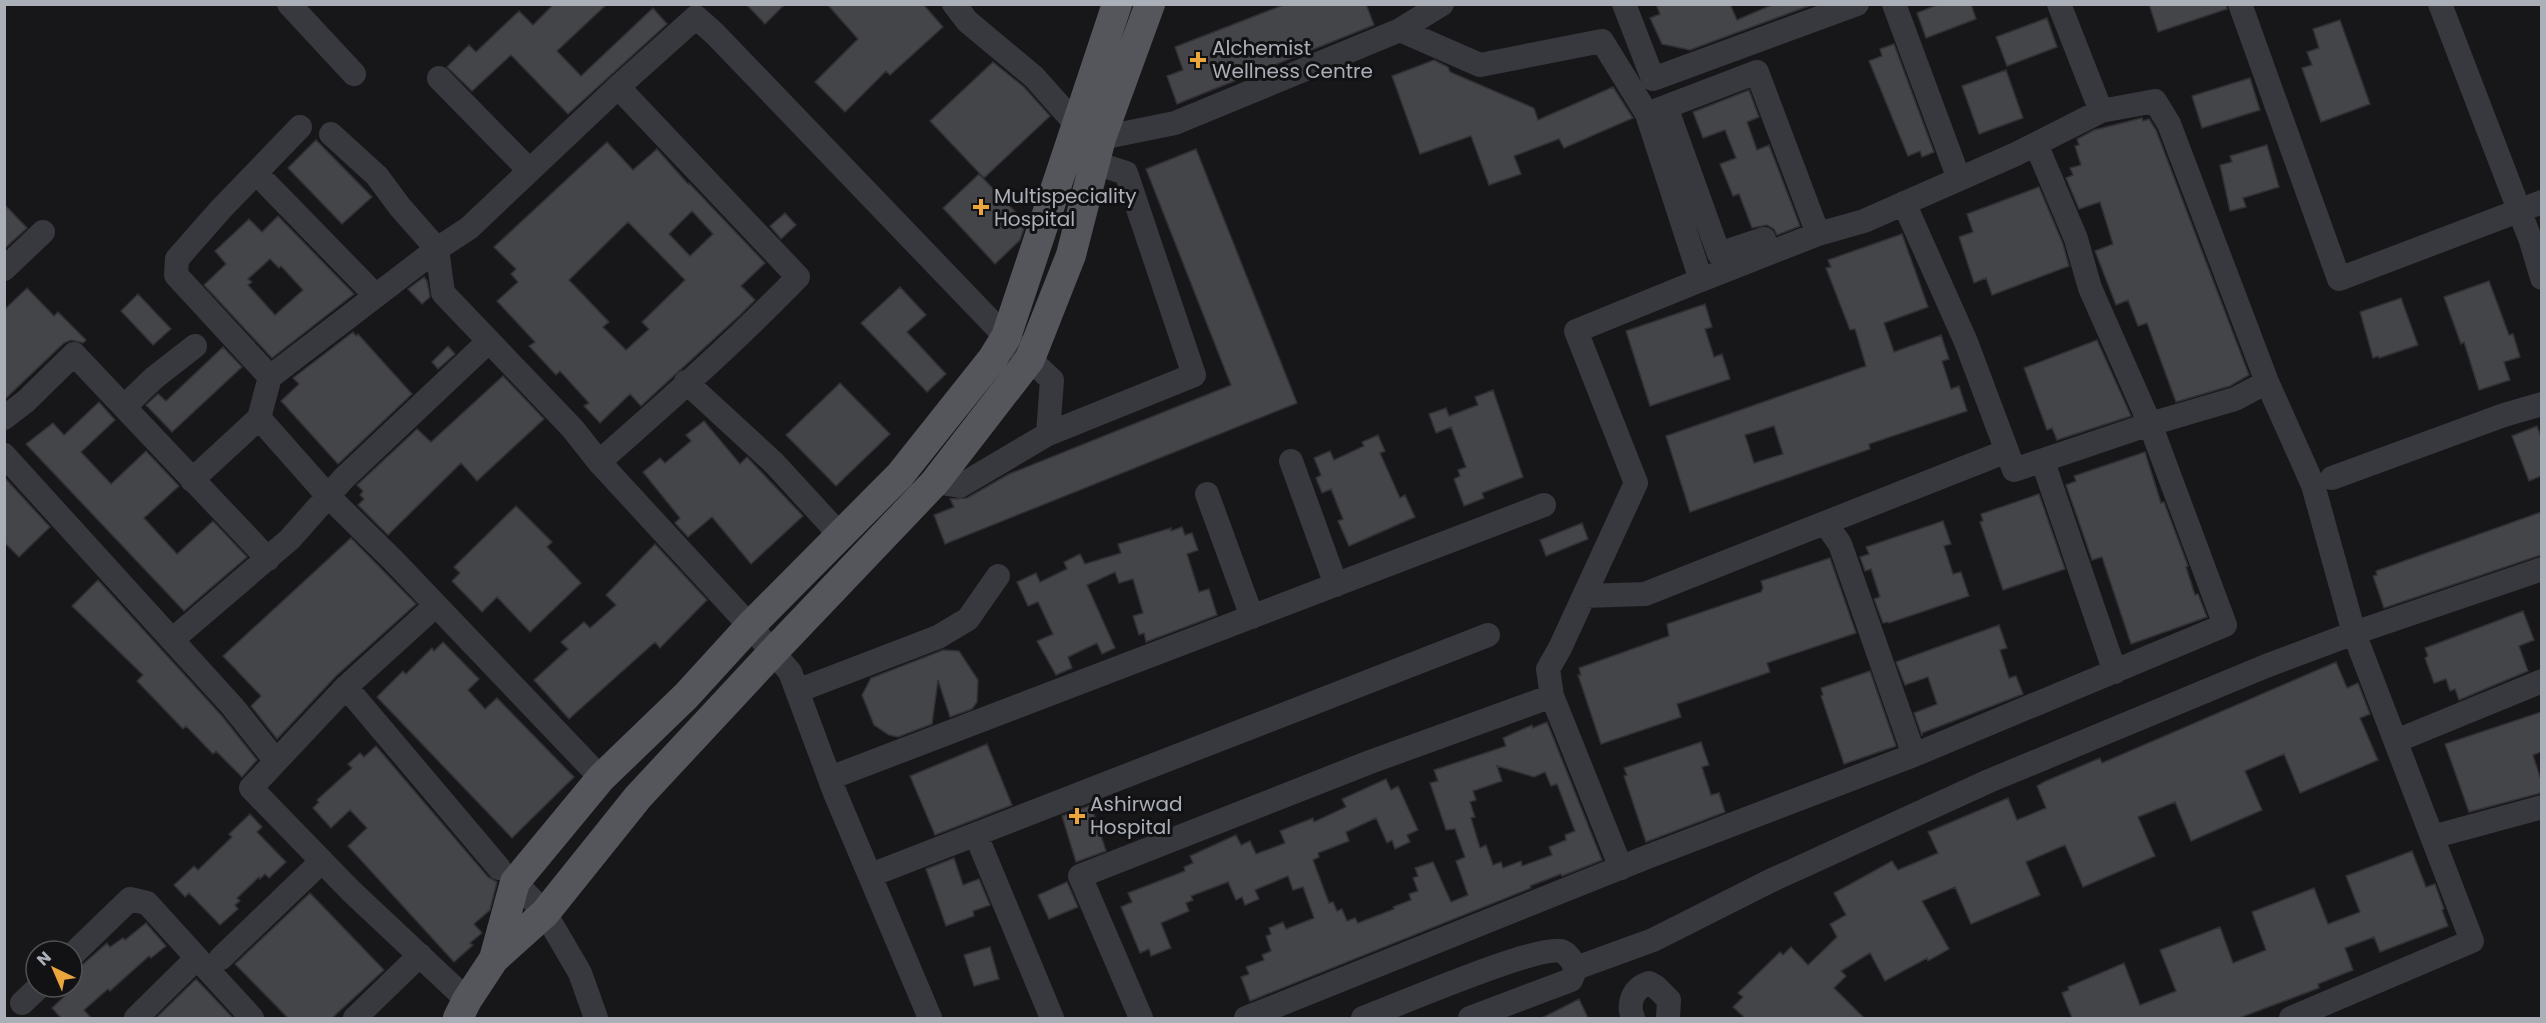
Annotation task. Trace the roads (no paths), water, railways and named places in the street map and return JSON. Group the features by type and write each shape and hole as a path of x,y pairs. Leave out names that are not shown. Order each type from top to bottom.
{"main road":[{"path":"462,1009 494,959 545,913 638,797 935,482 1030,359 1071,255 1117,4"},
{"path":"494,959 507,875 601,777 686,696 750,626 900,475 993,358 1006,336 1150,4"}],"street":[{"path":"289,4 354,74"},
{"path":"935,482 960,486 1048,434 1194,375 1126,173 1090,142 1034,77 967,21 954,4"},
{"path":"1090,142 1175,123 1400,30 1442,4"},
{"path":"1624,4 1653,79 1857,4"},
{"path":"1894,4 1959,178"},
{"path":"2059,4 2101,111"},
{"path":"2240,4 2339,279 2530,206"},
{"path":"2440,4 2530,206 2541,278"},
{"path":"192,480 259,418 270,376 437,249 469,228 618,87 696,17 724,43 1006,336 1052,380 1048,434"},
{"path":"1400,30 1480,65 1602,40 1656,110 1719,254 1816,228 1864,221 2036,144 2101,111 2155,101 2165,116 2267,382 2313,485 2354,633 2472,940 2291,1018"},
{"path":"1656,110 1757,72 1816,228"},
{"path":"438,78 529,170"},
{"path":"599,462 686,382 724,351 798,277 618,87"},
{"path":"1656,110 1701,280"},
{"path":"270,376 176,275 177,259 220,209 300,127"},
{"path":"331,134 377,176 400,207 437,249 443,293 573,429 599,462 790,672 830,778 930,1018"},
{"path":"1246,1018 1621,868 1914,755 2225,625 2150,424 2090,288 2076,238 2036,144"},
{"path":"267,184 376,296"},
{"path":"1904,203 1966,342 2014,470 2150,424 2235,399 2267,382"},
{"path":"1621,868 1552,696 1548,669 1636,483 1576,331 1701,280 1816,228"},
{"path":"4,268 43,232"},
{"path":"172,640 290,540 328,496 408,416 489,341"},
{"path":"124,407 154,378 195,346"},
{"path":"4,418 26,401 74,354 268,559"},
{"path":"686,382 774,463 841,536"},
{"path":"2332,478 2504,415 2541,404"},
{"path":"259,418 328,496 393,560 601,777"},
{"path":"1584,596 1645,594 2007,451"},
{"path":"4,455 233,707 276,761"},
{"path":"1291,461 1336,585"},
{"path":"2043,462 2115,672"},
{"path":"1207,494 1252,617"},
{"path":"830,778 1544,505"},
{"path":"1826,524 1840,544 1914,755"},
{"path":"1470,1018 1571,980 1576,968 1653,940 1770,881 1989,781 2266,666 2354,633 2541,569"},
{"path":"797,691 938,637 968,619 998,576"},
{"path":"435,606 346,687 251,788 322,861 420,955 462,1009"},
{"path":"872,875 1488,635"},
{"path":"2396,741 2541,681"},
{"path":"346,687 507,875 545,913 580,973 596,1018"},
{"path":"1142,1018 1080,876 1370,762 1552,696"},
{"path":"2432,837 2541,807"},
{"path":"976,835 1052,1018"},
{"path":"136,1018 322,861"},
{"path":"84,943 130,899 147,903 209,958 252,1018"},
{"path":"1363,1018 1521,957 1560,951 1569,956 1576,968"},
{"path":"1620,952 1640,986"},
{"path":"355,1018 420,955"},
{"path":"1633,1018 1630,1011 1631,998 1640,986 1649,983 1669,1000 1675,1016"}],"place":[{"name":"Alchemist Wellness Centre","path":"1198,60"},
{"name":"Multispeciality Hospital","path":"981,207"},
{"name":"Ashirwad Hospital","path":"1077,816"}]}
